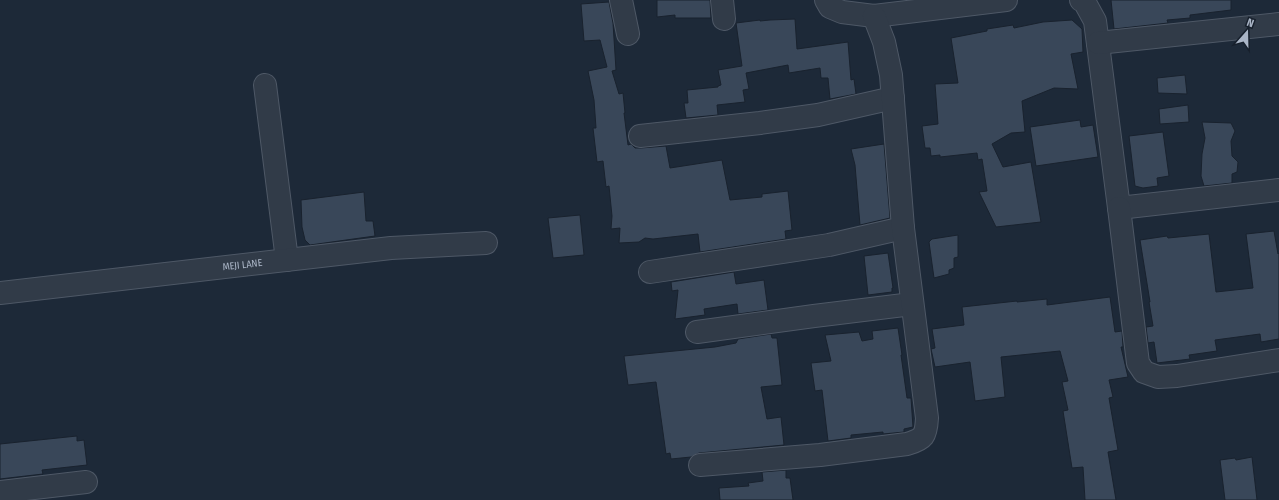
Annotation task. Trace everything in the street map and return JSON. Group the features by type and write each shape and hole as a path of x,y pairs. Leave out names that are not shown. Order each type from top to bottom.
{"street":[{"path":"620,0 628,34"},
{"path":"826,0 830,7 842,12 874,16 1006,0"},
{"path":"1081,0 1084,1 1095,21 1120,208 1138,363 1144,372 1158,377 1177,376 1279,360"},
{"path":"700,465 828,454 907,444 919,440 926,431 927,418 903,228 894,98 884,42 874,16"},
{"path":"1098,43 1279,24"},
{"path":"265,85 287,260"},
{"path":"640,136 804,117 894,98"},
{"path":"1120,208 1279,190"},
{"path":"650,272 829,245 903,228"},
{"name":"MEJI LANE","path":"0,293 391,248 486,243"},
{"path":"697,332 912,304"},
{"path":"0,492 86,482"}],"building":[{"path":"657,0 710,0 711,18 675,18 675,15 657,17"},
{"path":"1111,0 1231,0 1231,10 1190,15 1190,18 1167,20 1168,23 1114,29"},
{"path":"609,2 613,23 616,70 612,71 619,94 623,93 628,145 631,144 635,148 666,146 670,168 722,160 730,200 762,197 762,194 788,191 792,230 785,231 786,239 700,252 698,234 653,239 645,238 639,242 619,243 620,228 611,229 612,216 609,186 606,187 603,161 597,162 593,128 596,128 594,100 588,71 607,67 600,40 584,41 581,4"},
{"path":"795,19 797,49 848,42 851,80 854,79 856,94 830,99 828,78 821,78 820,68 789,73 788,65 746,73 749,89 743,90 745,102 717,105 718,115 686,118 684,103 688,103 687,90 718,87 721,85 718,70 742,66 736,23 760,20"},
{"path":"1072,20 1082,29 1083,52 1071,54 1078,89 1054,88 1022,101 1025,132 1011,133 992,144 1003,167 1031,162 1041,222 996,227 979,192 987,191 982,159 978,160 977,153 940,157 940,155 931,156 930,148 925,148 922,126 938,124 935,84 958,83 951,38 987,31 987,29 1013,25 1014,28 1043,22"},
{"path":"1185,75 1187,94 1158,93 1157,78"},
{"path":"1188,105 1189,122 1160,124 1159,109"},
{"path":"1080,120 1081,127 1093,125 1098,157 1036,166 1030,127"},
{"path":"1202,122 1231,123 1235,131 1231,141 1232,156 1238,162 1237,172 1232,174 1232,183 1204,186 1201,176 1202,154 1205,138"},
{"path":"1163,132 1169,176 1157,178 1158,186 1143,188 1135,186 1129,136"},
{"path":"884,144 890,218 860,225 855,165 851,149"},
{"path":"364,192 366,221 373,221 375,236 310,245 305,240 302,227 301,200"},
{"path":"580,215 584,255 553,258 548,218"},
{"path":"1274,231 1278,254 1279,253 1279,339 1261,342 1260,334 1215,340 1217,351 1189,355 1190,359 1157,363 1154,342 1148,343 1146,327 1153,326 1140,240 1167,236 1168,238 1209,234 1216,292 1253,288 1246,234"},
{"path":"958,235 958,257 954,258 954,268 949,270 949,274 934,278 929,242 932,239"},
{"path":"888,253 893,288 892,292 868,295 864,256"},
{"path":"734,272 736,284 764,280 768,310 738,314 737,304 704,309 705,315 675,319 678,290 672,291 671,282"},
{"path":"1110,297 1115,332 1122,331 1123,347 1121,347 1128,377 1109,380 1113,397 1109,398 1118,450 1108,452 1116,500 1085,500 1083,467 1072,468 1063,411 1068,410 1062,382 1068,381 1060,351 1001,357 1005,397 975,401 970,362 935,367 931,349 935,348 932,329 964,325 962,307 1047,299 1047,305"},
{"path":"898,328 907,398 911,398 913,427 904,429 904,432 851,435 851,438 828,441 822,390 815,391 811,363 831,361 825,335 859,332 862,341 873,339 872,331"},
{"path":"771,334 772,338 777,338 782,385 761,387 767,419 781,417 784,445 699,453 691,457 671,459 670,453 666,454 656,382 628,385 624,356 715,347 736,343 738,339"},
{"path":"77,436 77,441 84,440 87,465 42,470 43,474 0,479 0,444"},
{"path":"1252,457 1257,500 1225,500 1220,460 1235,458 1236,460"},
{"path":"786,470 786,478 790,478 793,500 720,500 719,488 749,486 748,483 763,481 762,472"}]}
